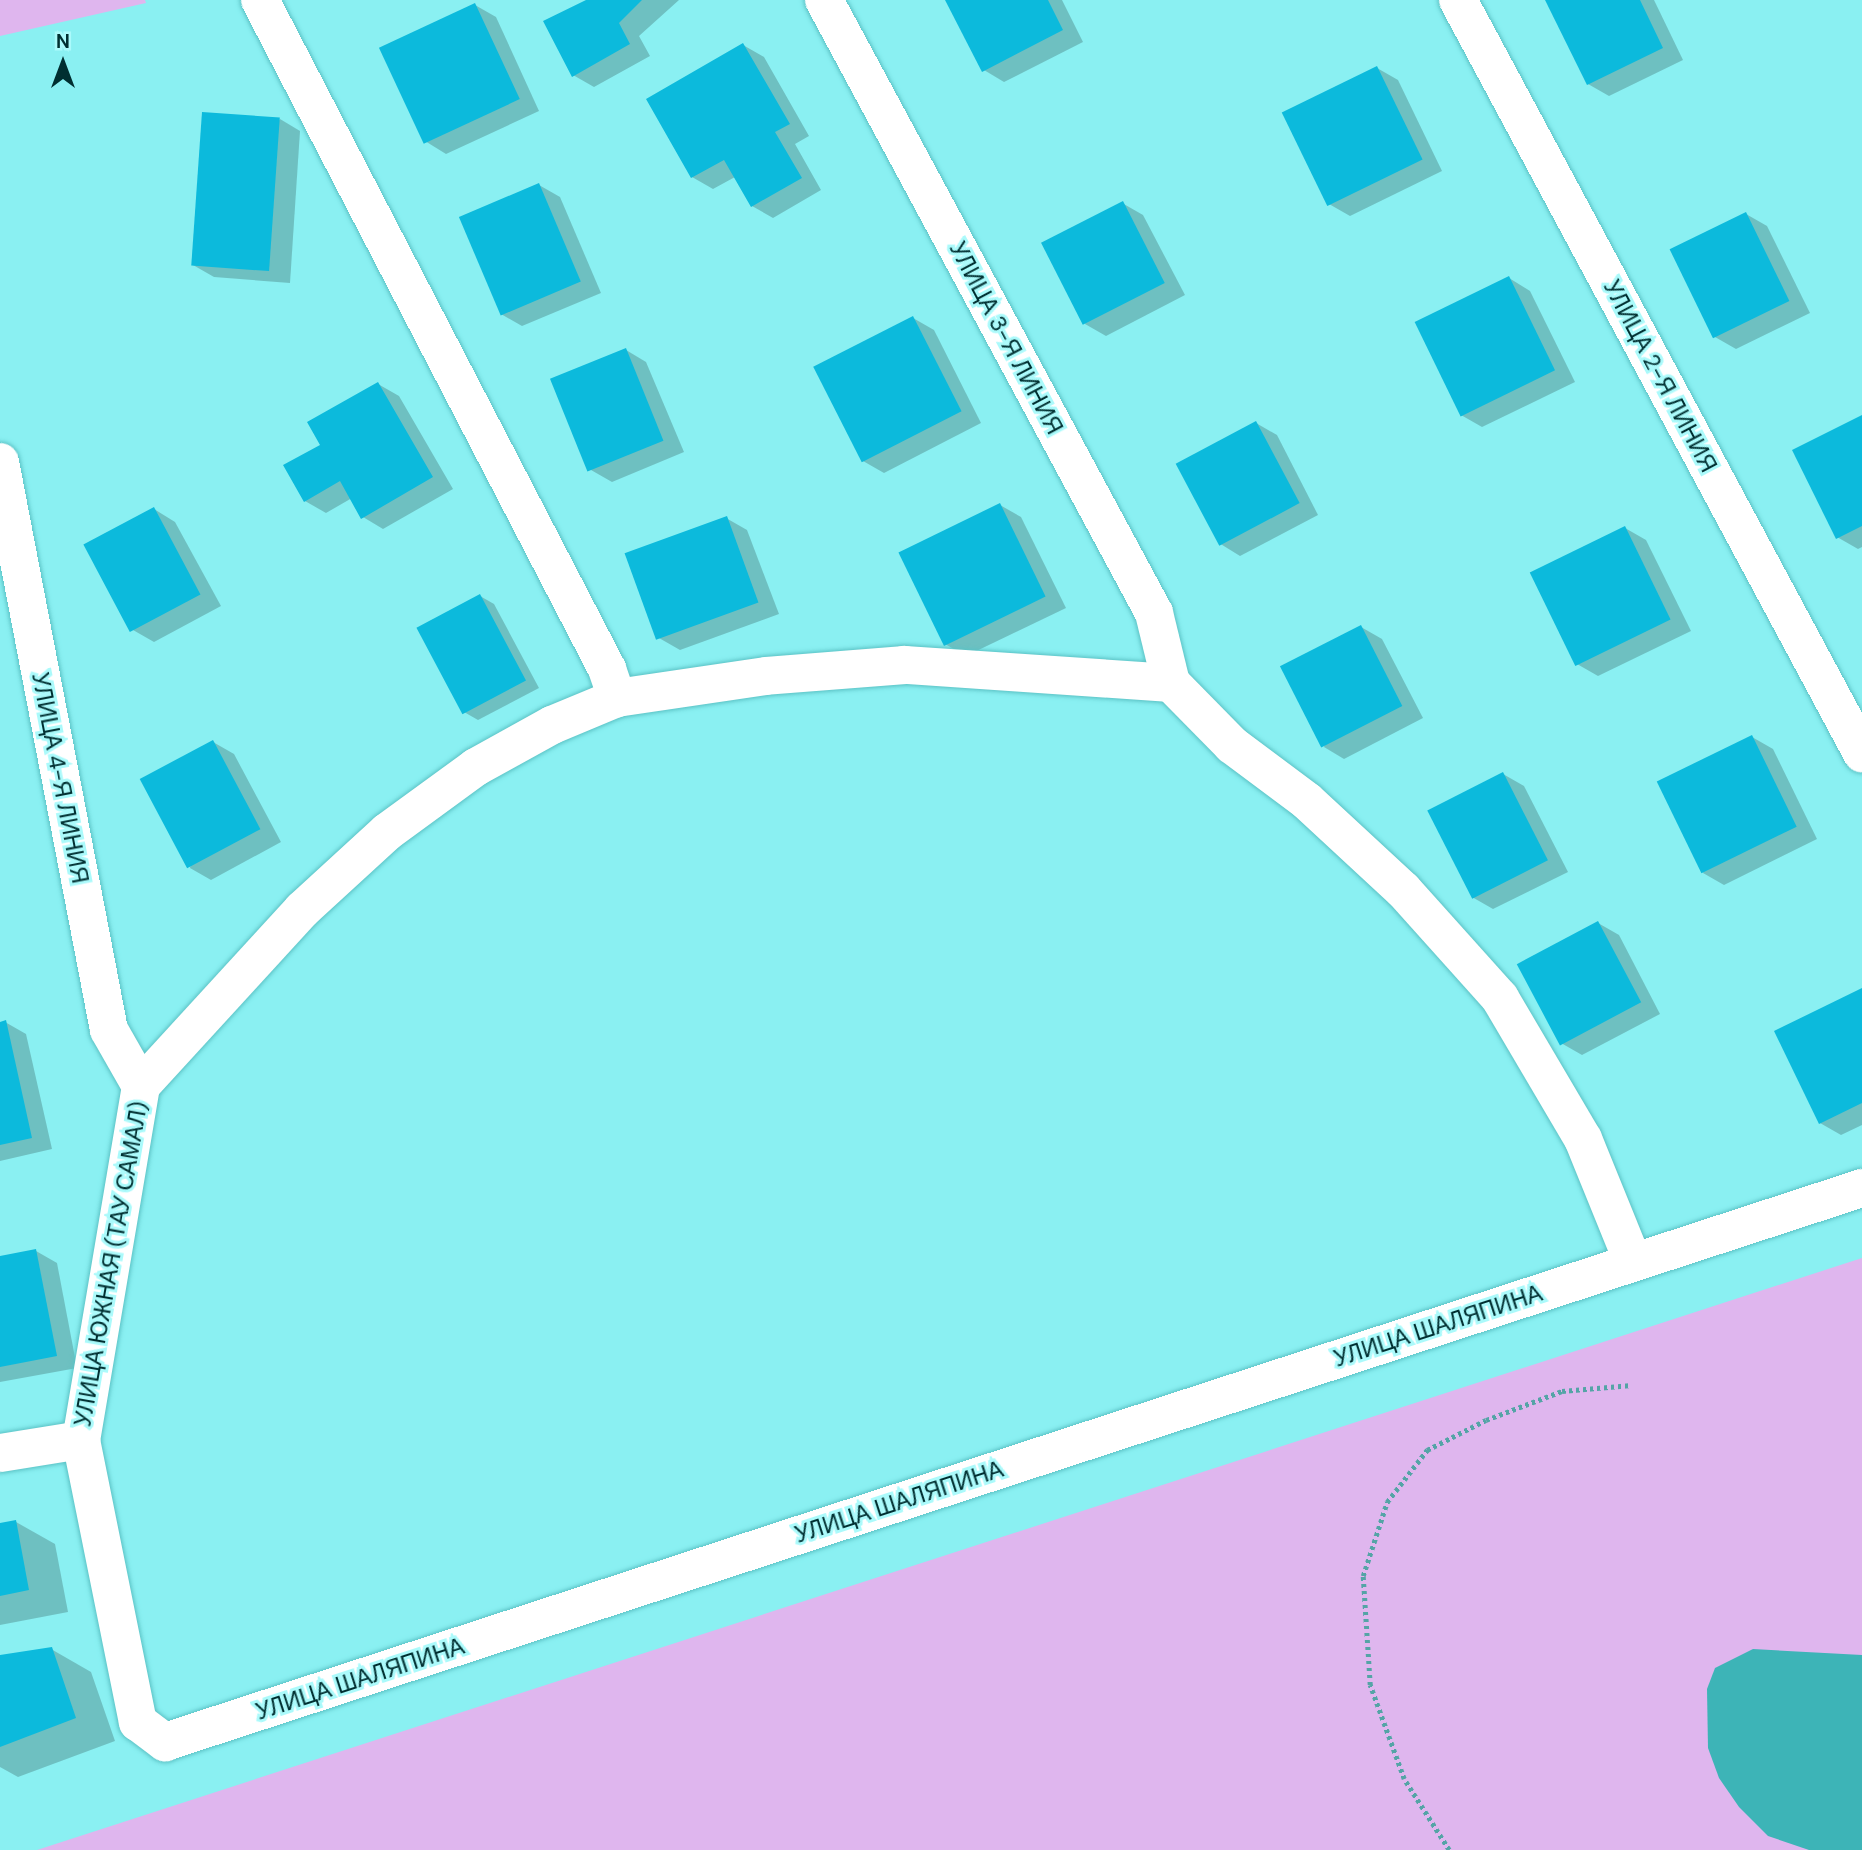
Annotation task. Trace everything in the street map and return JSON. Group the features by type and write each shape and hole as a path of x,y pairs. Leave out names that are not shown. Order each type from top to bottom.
{"street":[{"path":"260,0 601,656 617,698"},
{"name":"УЛИЦА 3-Я ЛИНИЯ","path":"824,0 1154,613 1171,683"},
{"name":"УЛИЦА 2-Я ЛИНИЯ","path":"1458,0 1862,753"},
{"name":"УЛИЦА 4-Я ЛИНИЯ","path":"0,462 109,1030 141,1086"},
{"name":"УЛИЦА ЮЖНАЯ (ТАУ САМАЛ)","path":"165,1742 138,1722 81,1440 141,1086 302,910 387,832 476,767 552,725 617,698 766,676 905,665 1171,683"},
{"path":"1171,683 1232,745 1307,800 1403,890 1500,998 1583,1139 1633,1262"},
{"name":"УЛИЦА ШАЛЯПИНА","path":"165,1742 1862,1188"},
{"name":"УЛИЦА ЮЖНАЯ (ТАУ САМАЛ)","path":"0,1452 81,1440"}],"path":[{"path":"1449,1850 1405,1779 1370,1685 1363,1576 1387,1503 1427,1450 1486,1420 1562,1391 1633,1385"}],"shaded area":[{"path":"0,0 145,0 146,3 0,36"},
{"path":"1862,1258 1862,1850 37,1850"}],"water":[{"path":"1753,1649 1862,1655 1862,1850 1809,1850 1768,1836 1739,1807 1719,1778 1708,1748 1707,1689 1715,1668"}],"building":[{"path":"586,0 642,0 619,23 630,44 572,77 543,21"},
{"path":"945,0 1048,0 1063,30 982,72"},
{"path":"1545,0 1640,0 1663,48 1587,85"},
{"path":"475,3 520,99 424,144 379,48"},
{"path":"743,43 790,124 775,132 802,178 751,207 724,160 691,178 646,99"},
{"path":"1377,66 1423,159 1327,206 1282,112"},
{"path":"202,112 280,117 269,271 191,266"},
{"path":"539,183 581,281 501,315 459,217"},
{"path":"1123,201 1165,283 1083,325 1041,243"},
{"path":"1746,212 1789,301 1713,338 1670,249"},
{"path":"1509,276 1555,370 1461,416 1415,322"},
{"path":"913,316 962,411 862,462 813,367"},
{"path":"626,348 663,441 587,471 550,379"},
{"path":"378,382 433,477 361,519 340,481 304,502 283,465 320,445 307,422"},
{"path":"1862,415 1862,526 1836,539 1792,450"},
{"path":"1256,421 1300,503 1219,546 1176,464"},
{"path":"1000,503 1046,596 944,646 898,553"},
{"path":"154,507 200,594 130,632 83,545"},
{"path":"727,516 758,602 656,640 625,553"},
{"path":"1625,526 1671,619 1575,666 1530,572"},
{"path":"480,594 526,681 462,714 416,628"},
{"path":"1361,625 1402,706 1321,747 1280,666"},
{"path":"1752,735 1797,827 1701,873 1657,781"},
{"path":"213,740 260,829 187,868 140,779"},
{"path":"1503,772 1548,860 1472,899 1427,811"},
{"path":"1598,921 1641,1002 1560,1045 1517,964"},
{"path":"1862,988 1862,1103 1819,1124 1774,1031"},
{"path":"6,1020 32,1138 0,1145 0,1022"},
{"path":"36,1249 57,1356 0,1367 0,1256"},
{"path":"16,1520 29,1590 0,1596 0,1523"},
{"path":"52,1647 76,1718 0,1747 0,1655"}]}
